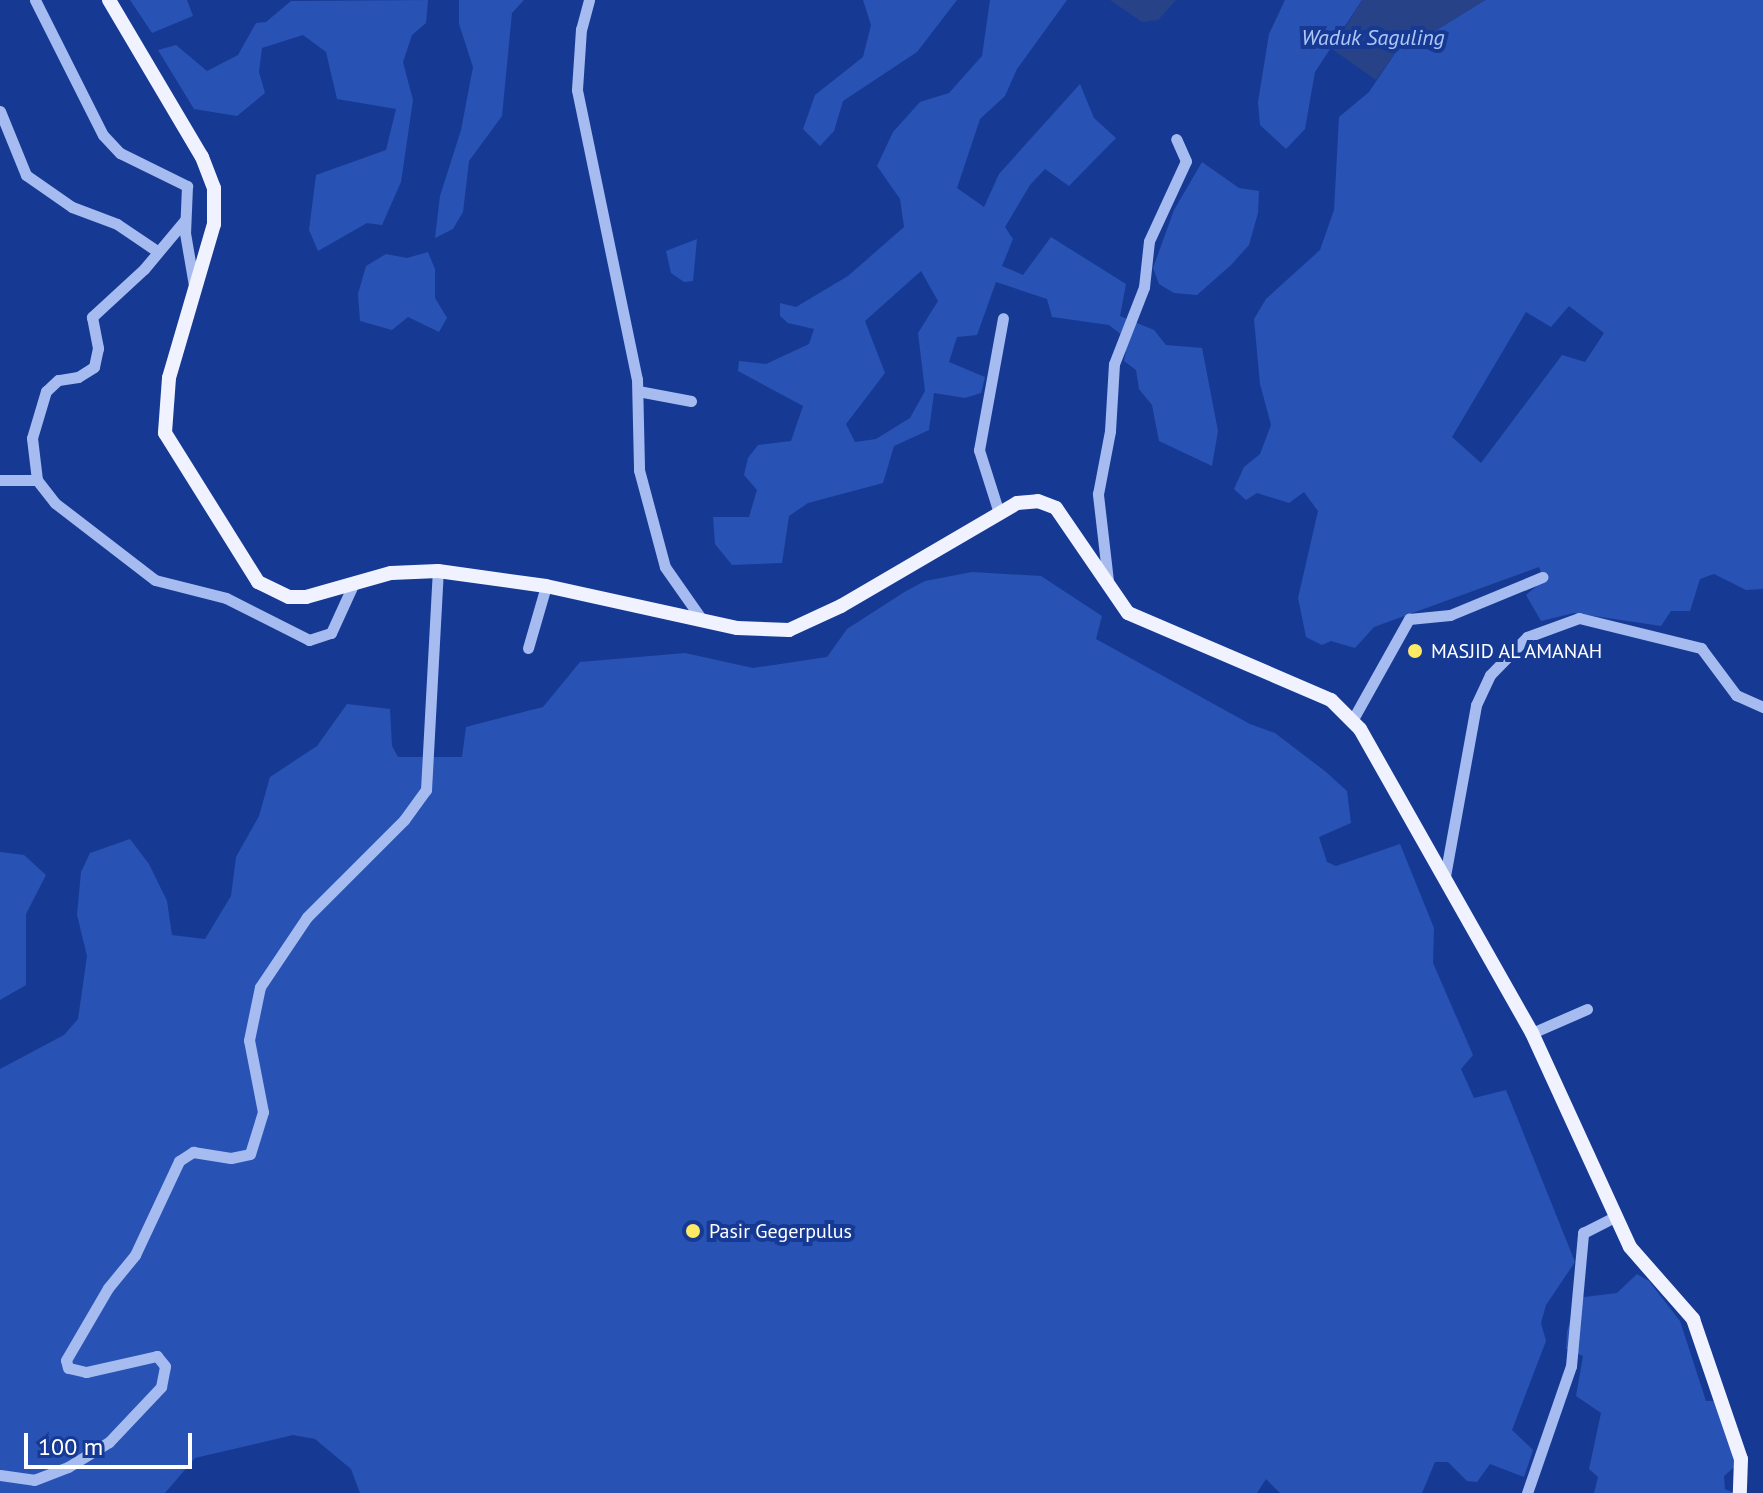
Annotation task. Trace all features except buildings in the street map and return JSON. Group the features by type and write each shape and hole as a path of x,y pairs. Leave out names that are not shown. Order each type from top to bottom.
{"main road":[{"path":"109,0 210,175 216,215 194,285 166,400 170,447 258,582 289,597 353,585 391,573 438,571 546,586 700,617 737,628 789,630 841,606 999,513 1027,500 1056,508 1109,592 1138,619 1246,660 1331,700 1353,719 1532,1033 1630,1247 1693,1319 1741,1459 1740,1493"}],"street":[{"path":"35,0 103,135 120,153 187,186 185,220 194,285"},
{"path":"589,0 581,29 577,90 638,391 635,448 656,544 678,591 700,617"},
{"path":"0,111 26,175 72,207 117,224 157,251"},
{"path":"1109,592 1098,494 1111,422 1114,364 1117,344 1144,287 1149,241 1186,161 1176,139"},
{"path":"185,220 92,317 98,348 94,367 78,377 58,380 46,391 32,438 37,480 55,503 155,580 226,598 309,640 331,633 353,585"},
{"path":"999,513 979,450 1003,318"},
{"path":"638,391 691,401"},
{"path":"0,480 37,480"},
{"path":"0,1475 34,1480 68,1467 109,1442 161,1387 165,1366 157,1356 86,1372 68,1368 66,1360 108,1288 142,1244 179,1161 193,1152 231,1158 250,1154 263,1112 249,1040 260,987 307,917 426,790 438,571"},
{"path":"1353,719 1409,619 1450,615 1542,577"},
{"path":"528,648 546,586"},
{"path":"1445,876 1476,705 1490,675 1527,637 1579,618 1701,648 1736,695 1763,707"},
{"path":"1532,1033 1587,1009"},
{"path":"1527,1493 1571,1366 1583,1233 1614,1217"}],"shaded area":[{"path":"130,0 187,0 193,16 152,33"},
{"path":"428,0 426,23 412,35 403,62 413,100 401,182 382,225 367,223 318,251 309,230 316,175 386,150 396,109 337,99 326,52 303,35 262,48 259,72 265,93 237,116 194,109 158,50 176,45 207,71 238,55 256,23 266,22 291,1"},
{"path":"459,0 524,0 512,13 502,116 469,161 463,212 453,229 435,238 440,196 461,130 473,67 459,24"},
{"path":"863,0 957,0 917,52 843,101 834,131 820,146 803,129 815,95 863,57 871,25"},
{"path":"990,0 1067,0 1017,69 1005,96 980,119 957,188 984,207 999,174 1080,84 1094,118 1116,138 1069,186 1045,169 1030,185 1005,227 1013,239 1002,266 1023,275 1051,237 1126,284 1120,316 1154,330 1166,345 1202,348 1218,431 1212,466 1159,441 1152,405 1139,389 1136,370 1124,361 1128,340 1109,325 1052,317 1047,299 996,282 977,335 957,337 949,362 985,377 981,393 965,398 934,393 929,430 894,446 883,483 808,503 789,516 782,563 732,565 715,544 713,517 749,517 757,490 744,475 748,458 758,445 791,441 803,406 738,371 739,361 766,364 809,344 814,329 788,323 780,316 780,303 796,307 848,276 904,227 900,199 877,166 893,132 920,102 949,93 982,56","holes":["921,271 938,301 918,333 925,391 910,418 876,439 855,442 846,424 885,373 865,321"]},
{"path":"1285,0 1362,0 1315,72 1305,129 1286,149 1260,125 1258,102 1269,34"},
{"path":"1485,0 1763,0 1763,589 1746,590 1714,574 1700,579 1690,611 1671,611 1661,626 1574,613 1541,621 1526,595 1544,580 1539,567 1374,627 1355,648 1331,641 1322,645 1306,637 1298,598 1318,511 1304,492 1289,503 1257,493 1246,500 1234,489 1244,467 1260,454 1271,425 1260,384 1254,319 1266,299 1320,250 1334,210 1339,117 1369,92 1404,40 1427,36","holes":["1569,306 1604,333 1585,362 1562,355 1481,463 1452,437 1526,312 1551,327"]},
{"path":"1202,162 1239,188 1259,191 1258,213 1249,245 1231,265 1197,295 1174,293 1159,284 1153,268 1174,210"},
{"path":"697,239 693,281 684,282 671,273 666,251"},
{"path":"428,252 435,269 435,298 447,318 439,332 408,317 392,330 360,321 358,294 366,266 386,254 407,258"},
{"path":"972,572 1041,576 1102,616 1096,639 1250,724 1275,733 1326,772 1347,791 1351,823 1319,837 1327,862 1336,866 1400,844 1434,928 1433,963 1473,1055 1461,1069 1474,1098 1506,1090 1575,1262 1546,1305 1541,1323 1546,1341 1512,1430 1533,1450 1524,1477 1490,1464 1477,1482 1467,1481 1448,1462 1435,1462 1422,1493 1280,1493 1266,1479 1257,1493 360,1493 351,1469 315,1439 293,1435 195,1458 165,1493 0,1493 0,1069 64,1035 78,1019 87,956 77,915 81,872 90,853 130,839 149,864 167,901 172,935 205,939 231,896 236,857 259,816 270,777 317,746 347,704 390,709 392,746 398,757 462,757 466,727 543,707 580,662 685,653 753,668 827,657 847,629 906,591 925,581"},
{"path":"0,852 24,855 46,875 26,914 26,985 0,1000"},
{"path":"1637,1274 1649,1281 1680,1321 1706,1401 1716,1401 1739,1463 1724,1476 1725,1489 1734,1493 1594,1493 1598,1477 1589,1469 1601,1413 1576,1396 1583,1356 1566,1349 1567,1332 1576,1298 1617,1293"}],"water":[{"path":"1110,0 1176,0 1158,20 1142,22"},
{"name":"Waduk Saguling","path":"1362,0 1485,0 1427,36 1404,40 1376,80 1332,49"}],"place":[{"name":"MASJID AL AMANAH","path":"1415,651"},
{"name":"Pasir Gegerpulus","path":"693,1231"}]}
